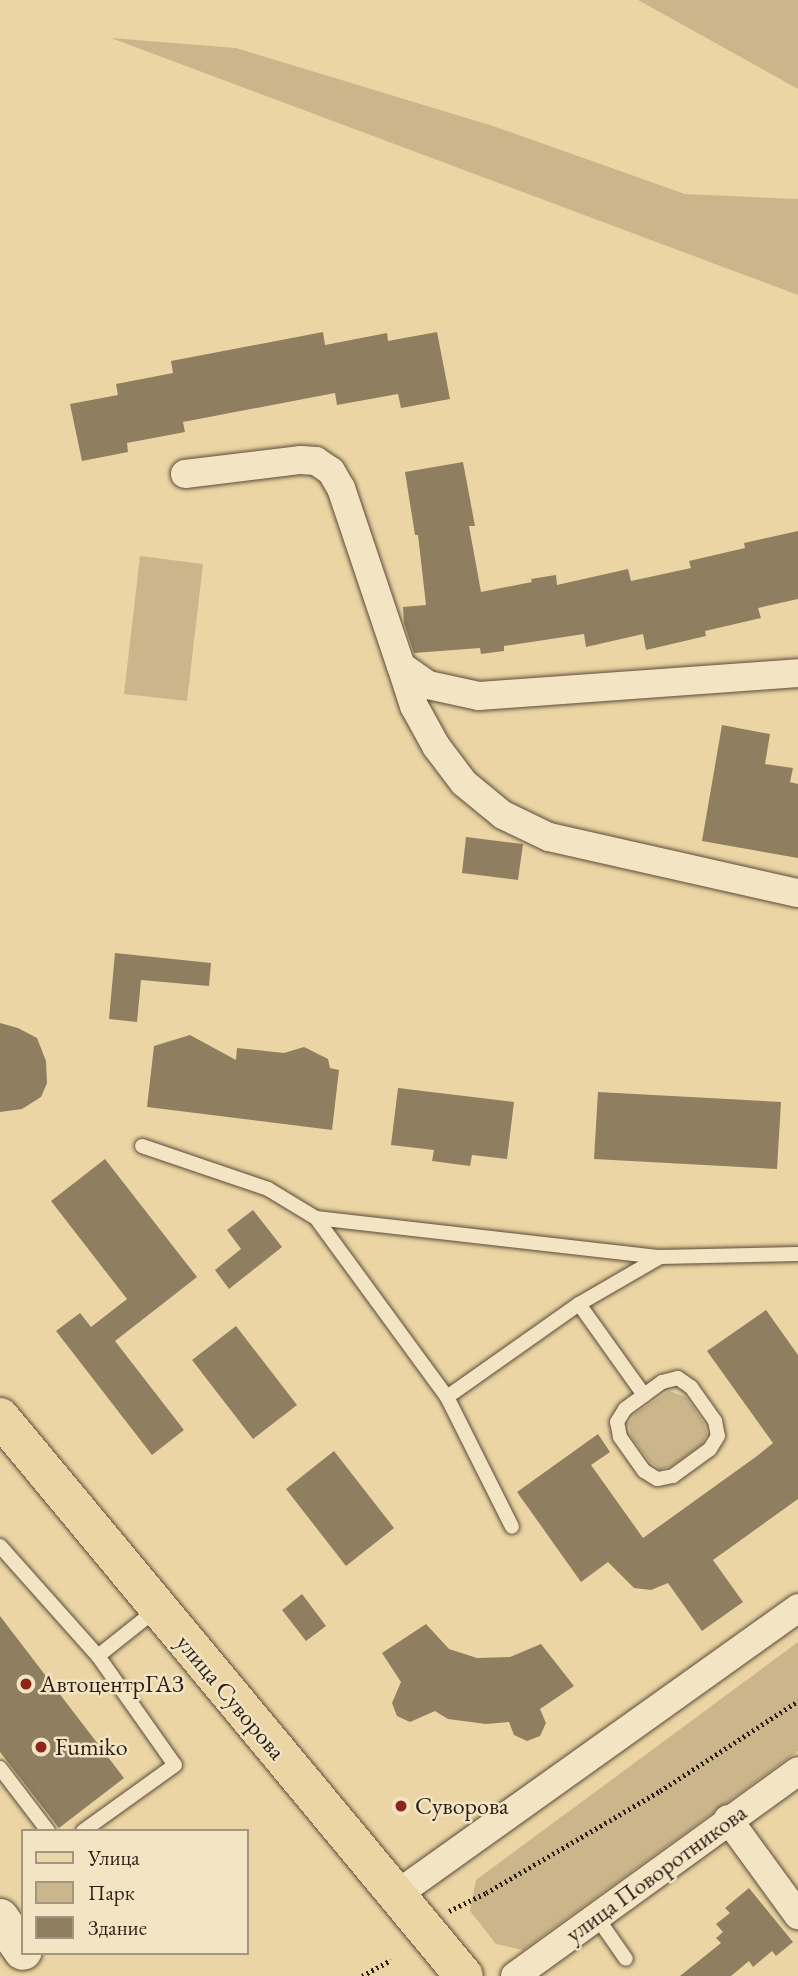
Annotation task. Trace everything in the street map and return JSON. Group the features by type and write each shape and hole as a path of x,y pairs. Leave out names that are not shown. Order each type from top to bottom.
{"main road":[{"name":"улица Суворова","path":"0,1417 464,1976"},
{"path":"27,1955 40,1976"}],"street":[{"path":"185,474 301,460 316,461 331,471 341,488 414,706 436,746 464,783 503,815 549,836 798,893"},
{"path":"401,666 428,685 479,696 798,673"},
{"path":"396,1895 798,1608"},
{"name":"улица Поворотникова","path":"514,1976 798,1771"},
{"path":"728,1819 798,1915"}],"lane":[{"path":"142,1146 268,1189 316,1218 447,1398 512,1527"},
{"path":"316,1218 660,1257 798,1254"},
{"path":"447,1398 579,1304 660,1257"},
{"path":"579,1304 644,1395"},
{"path":"670,1379 685,1381 718,1428 718,1436 710,1449 665,1479 650,1477 644,1471 617,1430 620,1415 644,1395 670,1379"},
{"path":"0,1546 98,1656 175,1765 86,1829"},
{"path":"98,1656 157,1609"},
{"path":"0,1768 46,1829"},
{"path":"596,1916 626,1959"}],"path":[{"path":"448,1911 486,1894 660,1791 798,1701"},
{"path":"362,1976 391,1960"}],"green space":[{"path":"638,0 798,0 798,89"},
{"path":"111,38 236,48 493,126 685,194 798,199 798,295"},
{"path":"140,556 203,564 187,701 124,694"},
{"path":"669,1391 686,1397 704,1423 707,1435 701,1445 672,1466 660,1469 650,1462 631,1436 629,1424 635,1414"},
{"path":"798,1642 798,1751 523,1950 496,1944 470,1911 476,1880"}],"building":[{"path":"323,332 325,345 387,333 388,341 437,332 450,399 401,408 398,394 337,405 335,393 183,422 185,432 127,443 128,452 82,461 70,404 118,395 116,384 173,373 171,361"},
{"path":"463,462 475,526 469,526 481,592 556,575 557,585 628,569 631,581 691,568 689,561 745,548 744,543 798,531 798,599 758,608 761,618 705,631 706,636 646,650 643,634 586,647 584,634 504,646 504,651 481,654 480,648 414,653 404,623 403,607 426,605 418,535 415,535 405,472"},
{"path":"722,725 770,734 765,764 793,768 790,782 798,784 798,858 702,841"},
{"path":"466,837 523,844 518,880 462,873"},
{"path":"115,953 211,963 209,986 141,980 137,1022 109,1019"},
{"path":"0,1023 18,1028 37,1038 46,1061 47,1083 41,1097 22,1109 0,1112"},
{"path":"190,1035 236,1060 237,1048 284,1053 304,1047 328,1059 330,1068 339,1070 332,1130 147,1107 154,1046"},
{"path":"398,1088 514,1102 507,1159 472,1155 470,1166 432,1161 434,1150 391,1145"},
{"path":"598,1092 781,1102 777,1169 594,1159"},
{"path":"105,1159 197,1277 115,1341 184,1430 152,1455 56,1331 80,1313 91,1327 127,1299 51,1201"},
{"path":"253,1210 282,1247 229,1289 215,1270 241,1249 227,1230"},
{"path":"766,1310 798,1355 798,1499 713,1560 743,1602 702,1631 668,1583 651,1590 634,1588 608,1562 581,1582 517,1492 598,1434 610,1452 591,1465 643,1538 757,1456 773,1443 707,1351"},
{"path":"236,1326 297,1405 253,1439 192,1360"},
{"path":"334,1451 394,1528 346,1566 286,1489"},
{"path":"302,1594 326,1626 306,1641 282,1610"},
{"name":"АвтоцентрГАЗ","path":"0,1616 124,1778 59,1828 0,1752"},
{"path":"426,1624 449,1649 477,1658 510,1657 541,1644 574,1686 540,1709 546,1723 540,1736 527,1741 514,1735 509,1722 486,1724 448,1719 435,1711 410,1722 397,1716 392,1703 401,1682 382,1653"},
{"path":"749,1888 793,1942 776,1956 772,1951 753,1967 749,1961 731,1976 680,1976 721,1943 716,1938 723,1932 716,1924 730,1913 725,1908"}],"place":[{"name":"АвтоцентрГАЗ","path":"26,1684"},
{"name":"Fumiko","path":"41,1747"},
{"name":"Суворова","path":"401,1806"}]}
